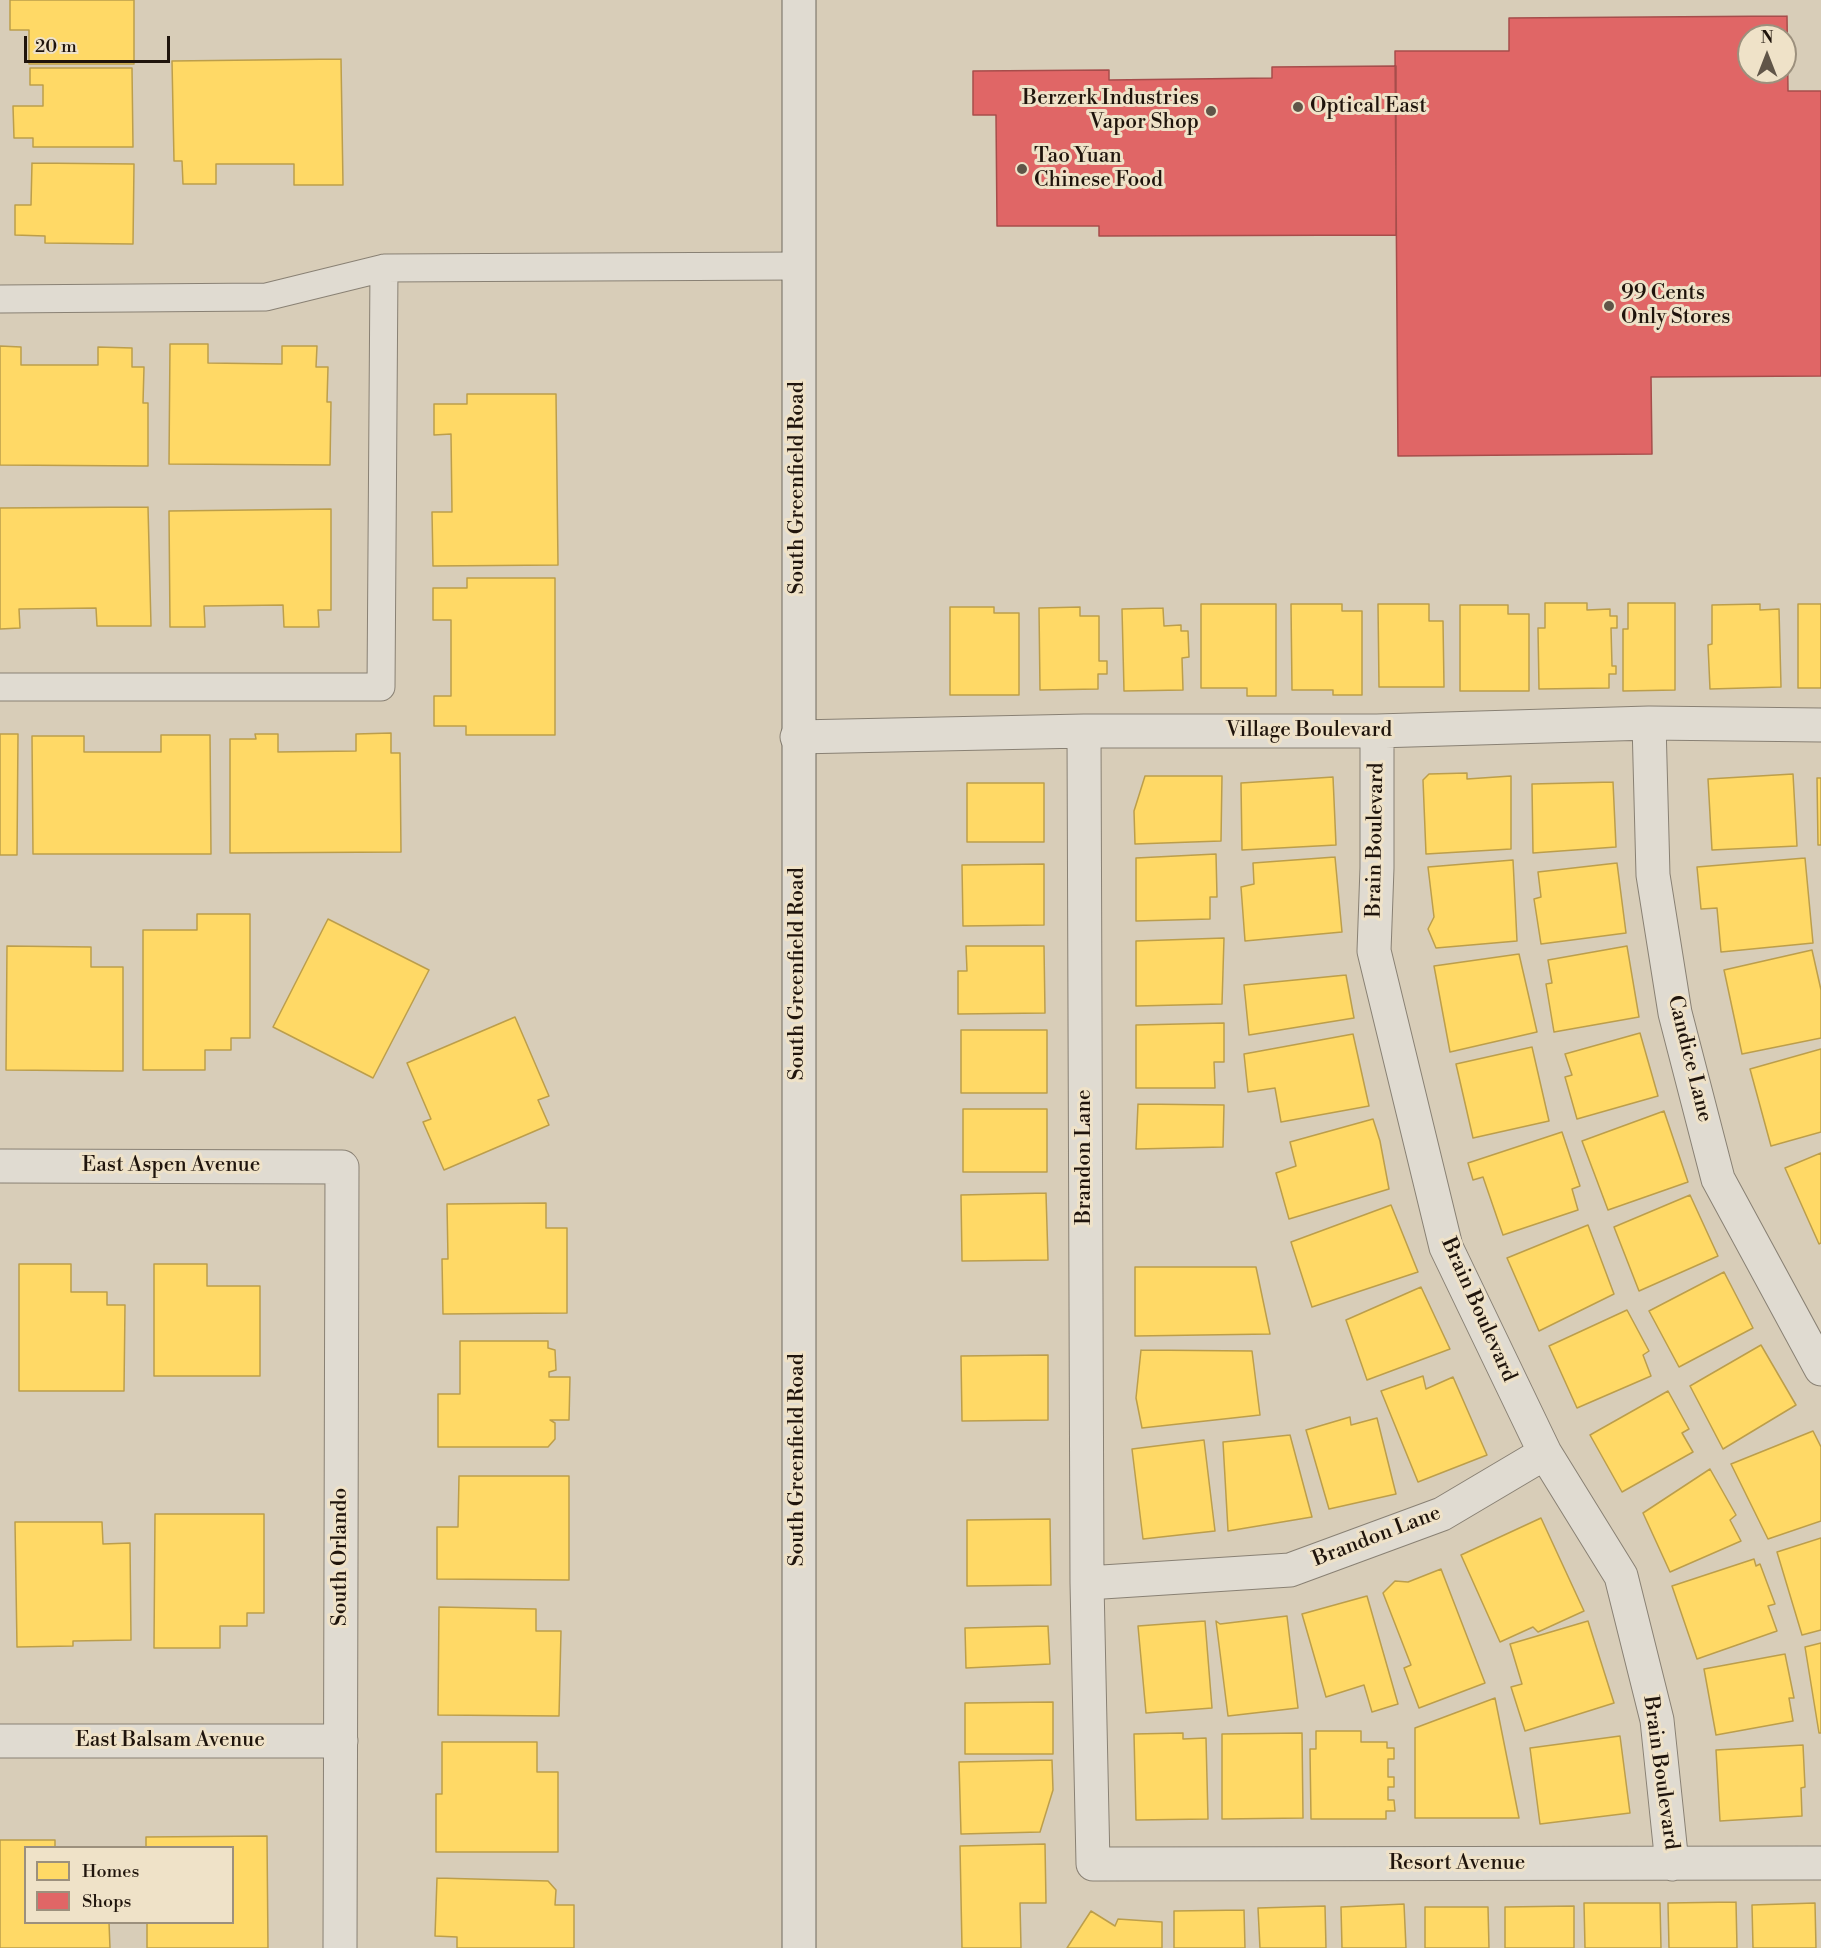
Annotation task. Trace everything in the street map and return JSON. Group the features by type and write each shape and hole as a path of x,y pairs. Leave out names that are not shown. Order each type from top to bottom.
{"street":[{"name":"South Greenfield Road","path":"799,0 797,737 799,1948"},
{"name":"Village Boulevard","path":"797,737 1084,731 1377,731 1649,723 1821,725"},
{"name":"Candice Lane","path":"1649,723 1653,875 1675,1012 1718,1179 1821,1369"},
{"name":"Brandon Lane","path":"1084,731 1087,1583 1093,1864"},
{"name":"Brain Boulevard","path":"1377,731 1377,868 1374,951 1446,1247 1545,1453 1621,1576 1657,1720 1672,1864"},
{"name":"East Aspen Avenue","path":"0,1166 342,1167"},
{"name":"South Orlando","path":"340,1948 342,1167"},
{"name":"Brandon Lane","path":"1087,1583 1290,1570 1442,1514 1545,1453"},
{"name":"East Balsam Avenue","path":"0,1741 341,1741"},
{"name":"Resort Avenue","path":"1093,1864 1821,1863"}],"lane":[{"path":"0,299 266,297 384,268 798,266"},
{"path":"0,687 381,687 384,268"}],"building: Homes":[{"path":"10,0 134,0 134,64 29,64 29,30 10,30"},
{"path":"341,59 343,185 294,185 294,164 216,164 216,184 183,184 182,161 174,161 172,61"},
{"path":"30,68 132,68 133,147 33,147 33,138 14,138 13,106 43,106 43,85 30,85"},
{"path":"32,163 134,164 133,244 45,243 45,236 15,235 15,205 31,205"},
{"path":"170,344 208,344 208,363 282,364 282,346 317,346 316,367 328,367 327,402 331,402 330,465 169,464"},
{"path":"0,346 21,347 21,365 98,365 98,347 132,348 132,367 144,367 143,403 148,403 148,466 0,465"},
{"path":"467,394 556,394 558,565 433,566 432,512 452,512 451,434 434,435 434,404 467,404"},
{"path":"148,507 151,626 97,626 96,608 19,609 20,628 0,629 0,508"},
{"path":"331,509 331,610 318,610 319,627 284,627 283,605 204,606 205,627 170,627 169,511"},
{"path":"467,578 555,578 555,735 466,735 466,726 434,726 434,696 451,696 451,620 433,620 433,588 467,588"},
{"path":"1545,603 1587,603 1587,610 1610,609 1610,616 1617,616 1617,628 1611,628 1612,666 1616,666 1616,674 1609,674 1609,688 1539,689 1538,628 1545,628"},
{"path":"1628,603 1675,603 1675,690 1623,691 1623,629 1628,629"},
{"path":"1201,604 1276,604 1276,696 1247,696 1247,688 1201,688"},
{"path":"1291,604 1342,604 1342,611 1362,611 1362,695 1333,695 1333,690 1292,690"},
{"path":"1378,604 1429,604 1429,621 1443,621 1444,687 1379,687"},
{"path":"1760,604 1760,610 1779,609 1781,687 1710,689 1708,645 1712,644 1712,605"},
{"path":"1798,604 1821,604 1821,688 1798,688"},
{"path":"1460,605 1508,605 1508,614 1529,614 1529,691 1460,691"},
{"path":"950,607 994,607 994,613 1019,613 1019,695 950,695"},
{"path":"1080,607 1080,616 1099,616 1099,661 1107,661 1107,674 1098,674 1098,689 1040,690 1039,608"},
{"path":"1163,608 1164,626 1181,625 1181,631 1188,631 1189,657 1182,658 1183,690 1124,691 1122,609"},
{"path":"391,733 391,753 400,753 401,852 230,853 230,739 256,739 255,734 278,734 278,752 356,751 356,734"},
{"path":"0,734 18,734 17,855 0,855"},
{"path":"161,735 210,735 211,854 33,854 32,736 84,736 84,752 161,752"},
{"path":"1467,773 1467,779 1511,776 1511,849 1426,854 1423,780 1429,774"},
{"path":"1793,774 1797,846 1712,850 1708,779"},
{"path":"1145,776 1222,776 1221,841 1135,844 1134,811"},
{"path":"1333,777 1336,845 1242,850 1241,783"},
{"path":"1817,778 1821,778 1821,845 1818,845"},
{"path":"1613,782 1616,847 1533,853 1532,784"},
{"path":"967,783 1044,783 1044,842 967,842"},
{"path":"1216,854 1217,897 1210,897 1210,919 1136,921 1136,858"},
{"path":"1335,857 1342,932 1245,941 1241,887 1254,884 1253,863"},
{"path":"1805,858 1813,943 1721,952 1717,908 1701,909 1697,867"},
{"path":"1513,860 1517,941 1436,948 1428,929 1434,917 1428,867"},
{"path":"1617,863 1626,933 1541,944 1534,899 1541,897 1538,872"},
{"path":"1044,864 1044,925 963,926 962,865"},
{"path":"197,914 250,914 250,1038 231,1038 231,1050 205,1050 205,1070 143,1070 143,930 197,930"},
{"path":"328,919 429,970 373,1078 273,1027"},
{"path":"1224,938 1222,1004 1136,1006 1136,941"},
{"path":"7,946 91,947 91,967 123,967 123,1071 6,1070"},
{"path":"966,946 1044,946 1045,1013 958,1014 958,971 967,971"},
{"path":"1627,946 1639,1017 1554,1032 1546,984 1552,983 1548,960"},
{"path":"1812,950 1821,990 1821,1038 1742,1054 1724,970"},
{"path":"1519,954 1537,1032 1450,1052 1434,966"},
{"path":"1346,975 1354,1018 1249,1035 1244,985"},
{"path":"515,1017 549,1096 538,1100 549,1125 444,1170 423,1122 431,1119 407,1063"},
{"path":"1224,1023 1224,1062 1214,1062 1215,1088 1136,1088 1136,1025"},
{"path":"961,1030 1047,1030 1047,1093 961,1093"},
{"path":"1640,1033 1658,1096 1577,1119 1565,1077 1572,1075 1565,1054"},
{"path":"1353,1034 1369,1106 1281,1122 1275,1088 1248,1092 1244,1054"},
{"path":"1532,1047 1549,1121 1473,1138 1456,1064"},
{"path":"1821,1049 1821,1132 1771,1146 1750,1069"},
{"path":"1138,1104 1224,1105 1223,1147 1136,1149"},
{"path":"963,1109 1047,1109 1047,1172 963,1172"},
{"path":"1664,1111 1688,1182 1608,1210 1582,1141"},
{"path":"1373,1119 1380,1141 1389,1189 1289,1219 1276,1173 1296,1166 1290,1142"},
{"path":"1562,1132 1580,1186 1572,1189 1578,1210 1503,1235 1483,1177 1473,1180 1468,1163"},
{"path":"1821,1153 1821,1243 1819,1244 1785,1168"},
{"path":"1046,1193 1048,1260 962,1261 961,1195"},
{"path":"1690,1195 1718,1256 1639,1291 1614,1227"},
{"path":"546,1203 546,1228 567,1228 567,1313 443,1314 442,1259 448,1259 447,1204"},
{"path":"1391,1205 1418,1272 1312,1307 1291,1242"},
{"path":"1588,1225 1614,1294 1539,1331 1507,1258"},
{"path":"19,1264 71,1264 71,1292 107,1292 107,1305 125,1305 124,1391 19,1391"},
{"path":"154,1264 207,1264 207,1286 260,1286 260,1376 154,1376"},
{"path":"1135,1267 1256,1267 1270,1334 1135,1336"},
{"path":"1724,1272 1753,1328 1679,1367 1649,1311"},
{"path":"1421,1287 1450,1349 1367,1380 1346,1320"},
{"path":"1627,1310 1649,1351 1643,1355 1651,1376 1577,1408 1549,1346"},
{"path":"460,1341 548,1341 548,1348 555,1350 556,1370 549,1372 549,1377 570,1377 569,1420 550,1420 555,1423 555,1439 548,1447 438,1447 438,1394 460,1394"},
{"path":"1761,1345 1796,1405 1723,1449 1690,1386"},
{"path":"1141,1350 1252,1351 1260,1415 1142,1428 1136,1398"},
{"path":"1048,1355 1048,1420 962,1421 961,1356"},
{"path":"1423,1376 1426,1389 1453,1377 1487,1455 1418,1482 1381,1391"},
{"path":"1668,1391 1689,1429 1682,1433 1693,1452 1622,1492 1590,1435"},
{"path":"1350,1417 1351,1425 1377,1418 1396,1494 1329,1509 1306,1430"},
{"path":"1813,1431 1821,1447 1821,1521 1768,1539 1731,1464"},
{"path":"1290,1435 1312,1517 1228,1531 1223,1442"},
{"path":"1204,1440 1215,1531 1143,1539 1132,1449"},
{"path":"1710,1469 1736,1515 1730,1520 1741,1541 1670,1572 1643,1513"},
{"path":"459,1476 569,1476 569,1580 437,1579 437,1527 458,1527"},
{"path":"155,1514 264,1514 264,1613 247,1613 247,1626 220,1626 220,1648 154,1648"},
{"path":"1541,1518 1584,1611 1538,1632 1533,1627 1500,1642 1461,1555"},
{"path":"1050,1519 1051,1585 967,1586 967,1520"},
{"path":"15,1522 102,1522 103,1544 130,1543 131,1640 73,1641 73,1646 17,1647"},
{"path":"1821,1538 1821,1630 1802,1635 1777,1552"},
{"path":"1754,1559 1756,1566 1760,1564 1775,1604 1768,1606 1777,1631 1697,1659 1672,1586"},
{"path":"1441,1569 1485,1683 1419,1708 1404,1668 1411,1665 1383,1593 1395,1581 1408,1582"},
{"path":"1367,1596 1398,1704 1372,1712 1364,1685 1326,1697 1302,1614"},
{"path":"439,1607 536,1609 536,1631 561,1631 559,1716 438,1715"},
{"path":"1287,1616 1298,1708 1228,1716 1216,1621 1220,1624"},
{"path":"1205,1621 1212,1708 1146,1713 1138,1626"},
{"path":"1588,1621 1614,1703 1525,1731 1511,1687 1522,1684 1510,1644"},
{"path":"1048,1626 1050,1664 966,1668 965,1628"},
{"path":"1821,1643 1821,1733 1819,1733 1805,1647"},
{"path":"1785,1654 1794,1698 1789,1698 1793,1721 1716,1735 1704,1669"},
{"path":"1495,1698 1519,1818 1415,1818 1415,1728"},
{"path":"1053,1702 1053,1754 965,1754 965,1703"},
{"path":"1316,1731 1361,1731 1361,1742 1387,1742 1387,1748 1394,1748 1394,1759 1388,1759 1388,1777 1394,1777 1394,1787 1388,1787 1388,1800 1394,1800 1395,1811 1386,1811 1386,1819 1311,1819 1310,1749 1316,1749"},
{"path":"1183,1733 1183,1739 1206,1738 1208,1819 1136,1820 1134,1734"},
{"path":"1302,1733 1303,1818 1222,1819 1222,1734"},
{"path":"1620,1736 1630,1813 1540,1824 1530,1748"},
{"path":"442,1742 537,1742 537,1772 558,1772 558,1852 436,1852 436,1794 442,1794"},
{"path":"1803,1745 1805,1787 1801,1788 1802,1816 1720,1821 1716,1750"},
{"path":"1052,1760 1053,1790 1040,1832 961,1834 959,1762"},
{"path":"267,1836 268,1948 147,1948 147,1924 234,1924 234,1846 146,1846 146,1837"},
{"path":"0,1840 55,1840 55,1846 24,1846 24,1924 109,1924 110,1948 0,1948"},
{"path":"1045,1844 1046,1903 1020,1903 1021,1948 962,1948 960,1846"},
{"path":"437,1878 548,1881 556,1890 555,1905 574,1905 574,1948 457,1948 457,1937 435,1936"},
{"path":"1736,1902 1737,1948 1669,1948 1668,1903"},
{"path":"1584,1903 1660,1903 1661,1948 1585,1948"},
{"path":"1815,1903 1816,1948 1753,1948 1752,1905"},
{"path":"1404,1904 1406,1948 1342,1948 1341,1907"},
{"path":"1325,1906 1326,1948 1260,1948 1258,1908"},
{"path":"1574,1906 1574,1948 1505,1948 1505,1907"},
{"path":"1425,1907 1488,1907 1489,1948 1425,1948"},
{"path":"1244,1910 1245,1948 1174,1948 1174,1911"},
{"path":"1091,1911 1115,1926 1118,1919 1162,1922 1162,1948 1067,1948"}],"building: Shops":[{"name":"99 Cents Only Stores","path":"1787,16 1787,24 1737,24 1737,84 1788,84 1788,91 1821,91 1821,376 1651,377 1652,454 1398,456 1395,51 1509,51 1509,18"},
{"path":"1396,66 1396,235 1099,236 1099,226 997,226 996,115 973,115 973,71 1109,70 1109,80 1272,78 1272,67"}],"place":[{"name":"Optical East","path":"1298,107"},
{"name":"Berzerk Industries Vapor Shop","path":"1211,111"},
{"name":"Tao Yuan Chinese Food","path":"1022,169"},
{"name":"99 Cents Only Stores","path":"1609,306"}]}
